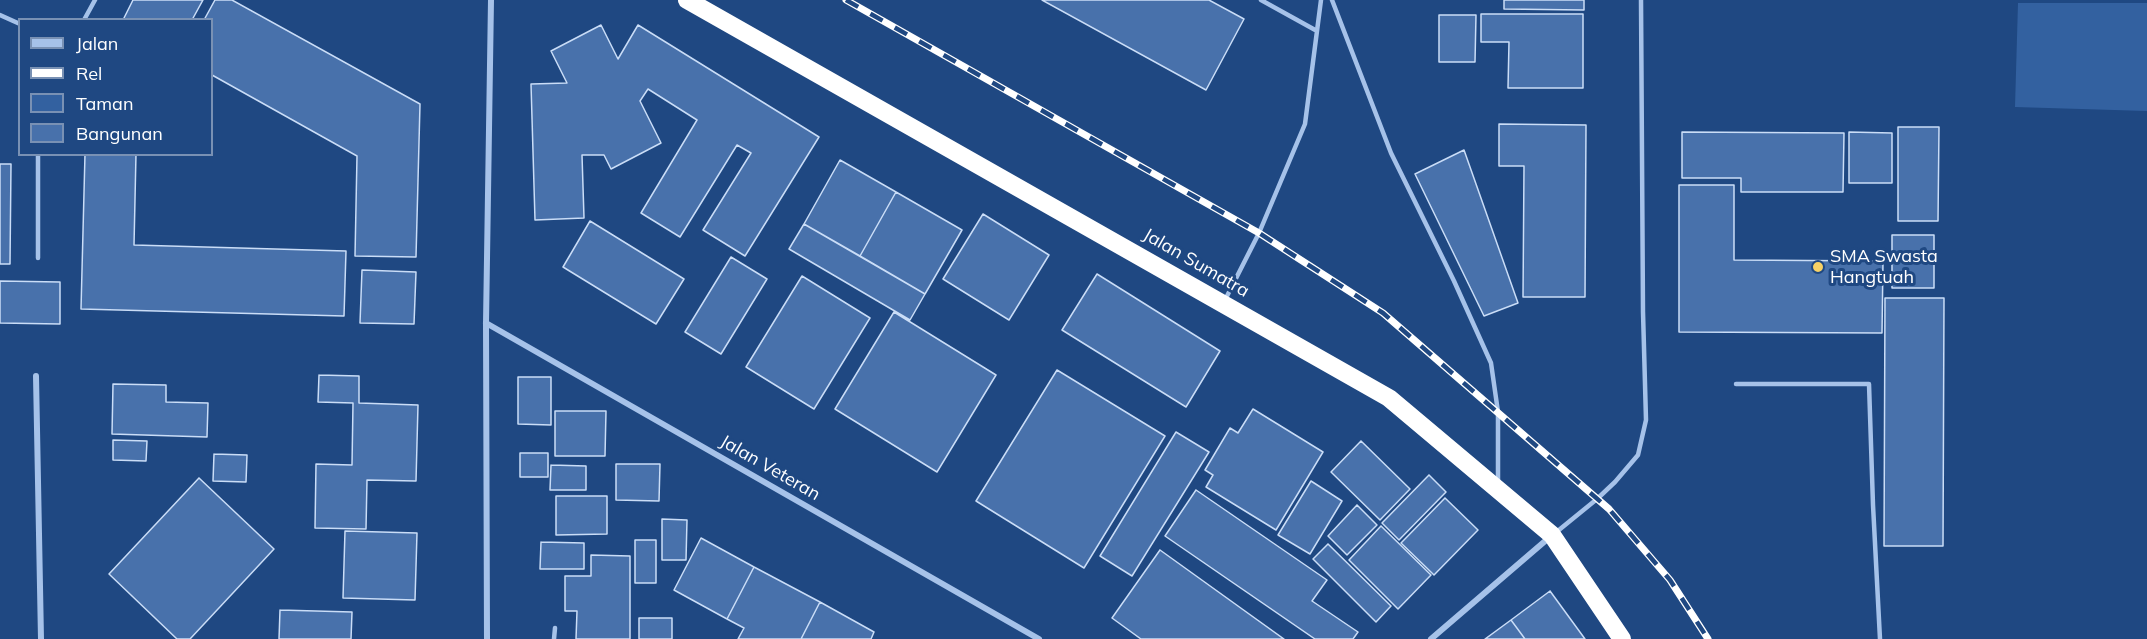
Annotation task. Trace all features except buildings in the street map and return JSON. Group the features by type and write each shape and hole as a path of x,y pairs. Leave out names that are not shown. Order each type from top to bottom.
{"highway":[{"name":"Jalan Sumatra","path":"687,0 1389,398 1552,535 1622,639"}],"street":[{"path":"487,639 486,323 491,0"},
{"name":"Jalan Veteran","path":"486,323 1040,639"},
{"path":"36,376 41,639"},
{"path":"1431,639 1552,535"}],"lane":[{"path":"85,18 95,0"},
{"path":"1261,0 1317,31"},
{"path":"1223,303 1259,232 1305,124 1321,0"},
{"path":"1332,0 1391,153 1454,281 1491,363 1498,412 1498,489"},
{"path":"1552,535 1616,482 1638,455 1646,420 1641,0"},
{"path":"0,15 18,23"},
{"path":"38,156 38,258"},
{"path":"1736,384 1869,384 1880,639"},
{"path":"554,639 555,628"}],"green space":[{"path":"2018,3 2147,3 2147,111 2015,107"}],"railway":[{"path":"846,0 1259,233 1383,313 1609,509 1670,580 1708,639"}],"place":[{"name":"SMA Swasta Hangtuah","path":"1818,267"}]}
